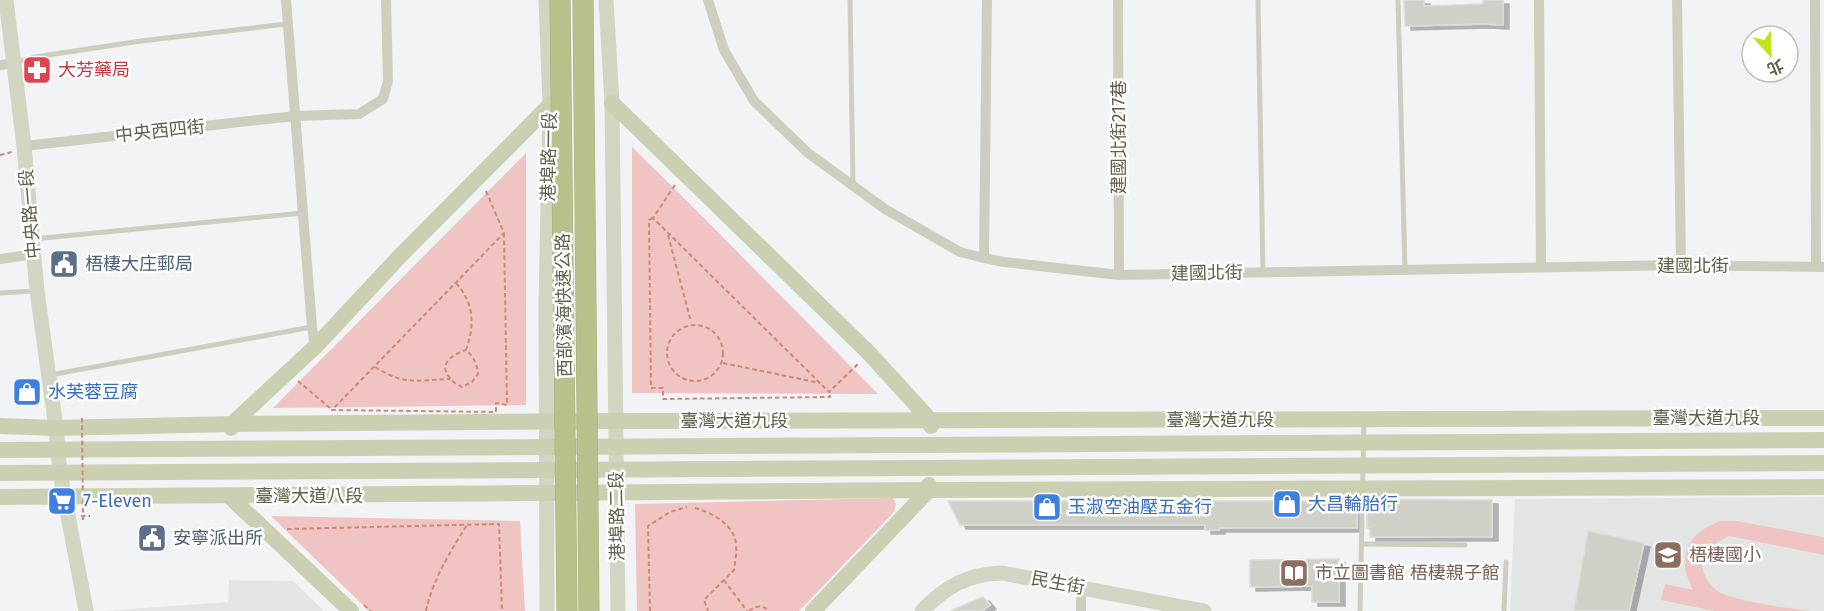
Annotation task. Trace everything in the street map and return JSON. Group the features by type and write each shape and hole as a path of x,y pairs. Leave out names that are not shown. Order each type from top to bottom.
{"highway":[{"name":"西部濱海快速公路","path":"560,0 567,611"},
{"name":"西部濱海快速公路","path":"583,0 590,611"}],"main road":[{"path":"612,103 869,353 931,421 929,490 813,611"},
{"path":"229,448 231,424 315,346 550,105"},
{"name":"臺灣大道九段","path":"616,422 1824,418"},
{"path":"0,426 56,428 231,424 616,422"},
{"name":"臺灣大道九段","path":"616,446 1824,440"},
{"path":"0,450 616,446"},
{"path":"617,470 1824,463"},
{"name":"臺灣大道八段","path":"0,473 617,470"},
{"path":"617,494 929,490 1824,486"},
{"name":"臺灣大道八段","path":"0,497 617,494"},
{"path":"229,496 357,607"}],"street":[{"name":"中央路一段","path":"6,0 7,64 24,146 37,291 63,496 86,611"},
{"path":"286,0 315,346"},
{"name":"中央西四街","path":"24,146 295,116 359,114 383,99 388,81 386,0"},
{"name":"港埠路一段","path":"546,0 550,105 546,292 546,494"},
{"path":"606,0 612,103 616,422"},
{"name":"建國北街","path":"708,0 724,50 754,101 808,153 885,209 960,252 984,258 1119,275 1681,265 1820,266"},
{"path":"984,258 987,0"},
{"name":"建國北街217巷","path":"1118,0 1119,275"},
{"path":"1539,0 1541,267"},
{"path":"1677,0 1681,265"},
{"path":"1815,0 1820,266"},
{"path":"0,259 33,247"},
{"name":"港埠路二段","path":"616,422 618,611"},
{"path":"546,494 547,611"},
{"name":"民生街","path":"922,611 946,589 958,583 981,575 1002,573 1204,611"},
{"path":"1081,587 1081,611"}],"lane":[{"path":"850,0 854,187"},
{"path":"1258,0 1263,272"},
{"path":"1398,0 1405,271"},
{"path":"7,64 35,57 141,41 289,23"},
{"path":"33,247 303,213"},
{"path":"0,293 37,291"},
{"path":"48,376 312,327"},
{"path":"1360,611 1364,419"},
{"path":"1362,544 1465,544"},
{"path":"1504,611 1506,562"}],"path":[{"path":"653,218 829,392 830,397 663,399 663,388 651,388 649,220 653,218 683,172"},
{"path":"287,372 332,410 496,412 496,403 507,405 504,233 480,176"},
{"path":"667,232 691,322"},
{"path":"332,410 504,233"},
{"path":"456,283 464,293 472,321 472,334 466,350 453,355 445,368 450,379 462,387 472,382 478,374 477,365 472,355 466,350"},
{"path":"704,326 720,339 722,362 717,371 710,376 699,382 688,381 673,372 666,357 667,347 670,339 684,327 704,326"},
{"path":"829,392 869,353"},
{"path":"722,362 820,383"},
{"path":"374,367 390,376 408,381 450,379"},
{"path":"82,418 82,520"},
{"path":"650,611 648,526 670,512 691,506 710,512 726,524 736,543 734,570 704,600 708,611"},
{"path":"426,611 446,558 468,524"},
{"path":"292,537 284,529 499,524 502,611"},
{"path":"724,580 748,611 758,606 769,611"},
{"path":"357,607 371,611"}],"shaded area":[{"path":"632,147 688,202 878,394 632,393"},
{"path":"526,153 526,405 273,408"},
{"name":"梧棲國小","path":"1824,497 1824,611 1510,611 1515,499"},
{"path":"893,498 896,504 894,512 799,611 637,611 635,504"},
{"path":"271,516 520,521 525,611 369,611"},
{"path":"1720,521 1736,521 1824,537 1824,555 1729,536 1711,547 1703,560 1702,566 1707,579 1713,588 1723,594 1760,604 1810,611 1714,611 1661,600 1665,584 1693,590 1685,567 1687,551 1699,533"},
{"path":"229,580 293,581 324,611 102,611 228,602"}],"building":[{"path":"1404,0 1424,0 1424,6 1483,4 1483,0 1503,0 1503,25 1405,26"},
{"path":"1370,499 1492,500 1492,537 1370,537 1370,528 1367,528 1367,501"},
{"path":"948,501 1357,501 1357,528 1219,528 1219,530 1205,530 1205,525 960,525"},
{"path":"1588,531 1644,543 1629,611 1574,611"},
{"name":"市立圖書館 梧棲親子館","path":"1339,559 1339,602 1312,602 1312,586 1250,587 1250,560"},
{"path":"983,597 990,605 982,611 950,611"}],"place":[{"name":"大芳藥局","path":"37,70"},
{"name":"梧棲大庄郵局","path":"64,264"},
{"name":"水芙蓉豆腐","path":"27,392"},
{"name":"7-Eleven","path":"62,501"},
{"name":"大昌輪胎行","path":"1287,504"},
{"name":"玉淑空油壓五金行","path":"1047,507"},
{"name":"安寧派出所","path":"152,538"},
{"name":"梧棲國小","path":"1668,555"},
{"name":"市立圖書館 梧棲親子館","path":"1294,573"}]}
